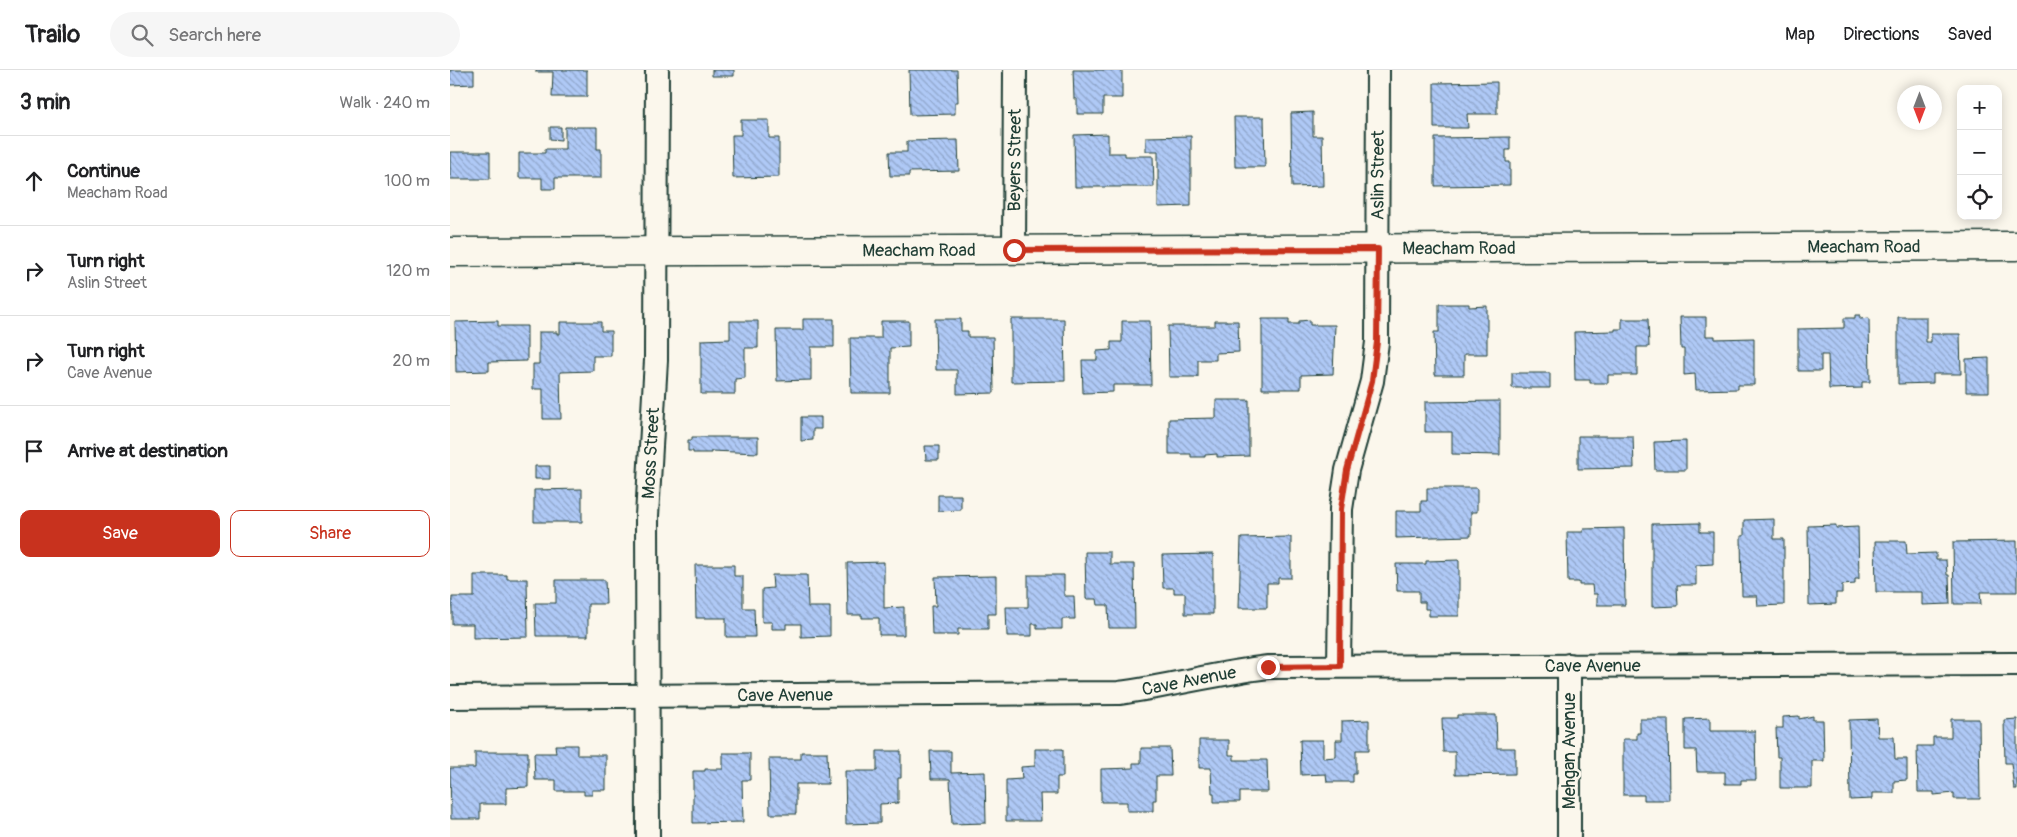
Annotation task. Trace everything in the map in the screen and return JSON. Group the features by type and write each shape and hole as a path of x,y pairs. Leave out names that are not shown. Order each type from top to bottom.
{"street":[{"name":"Moss Street","path":"648,837 647,516 656,360 657,70"},
{"name":"Beyers Street","path":"1014,250 1015,70"},
{"name":"Aslin Street","path":"1340,666 1341,509 1347,470 1372,381 1377,342 1378,70"},
{"name":"Meacham Road","path":"450,252 2017,246"},
{"name":"Cave Avenue","path":"450,697 1120,694 1164,687 1239,670 1268,667 2017,664"},
{"name":"Mehgan Avenue","path":"1569,837 1570,665"}],"building":[{"path":"450,70 474,70 474,84 450,85"},
{"path":"536,70 587,70 587,97 552,97 553,72 536,72"},
{"path":"712,70 734,70 734,76 712,76"},
{"path":"909,70 957,70 958,102 955,102 955,114 910,115"},
{"path":"1073,70 1122,70 1122,98 1103,98 1103,114 1077,114 1077,99 1074,99"},
{"path":"1497,82 1497,114 1467,114 1468,128 1434,128 1434,83"},
{"path":"1313,112 1313,136 1322,136 1323,186 1292,187 1291,113"},
{"path":"1234,117 1264,117 1265,167 1235,167"},
{"path":"741,120 769,120 769,138 779,138 779,177 733,178 732,135 741,135"},
{"path":"550,127 561,127 561,140 550,139"},
{"path":"565,127 597,127 597,149 601,149 601,178 555,178 555,189 542,189 542,178 519,178 519,153 545,153 545,149 565,149"},
{"path":"1108,134 1108,153 1125,153 1125,156 1153,156 1154,187 1075,187 1074,135"},
{"path":"1191,136 1191,206 1158,207 1158,151 1146,151 1146,137"},
{"path":"1510,137 1510,150 1506,150 1506,162 1510,162 1510,185 1435,186 1435,138"},
{"path":"958,140 959,171 909,172 909,176 890,176 889,152 907,152 907,141"},
{"path":"450,152 490,152 490,179 450,179"},
{"path":"1439,304 1469,304 1469,307 1487,306 1487,354 1464,354 1464,375 1435,375 1434,332 1439,332"},
{"path":"1855,315 1860,315 1860,319 1869,318 1870,382 1862,382 1862,388 1829,389 1828,355 1821,355 1821,371 1798,371 1798,329 1844,328 1844,318 1855,318"},
{"path":"1680,317 1706,317 1706,336 1715,336 1715,339 1754,338 1754,385 1738,385 1738,389 1696,390 1695,374 1684,375 1684,349 1681,349"},
{"path":"1898,317 1926,317 1926,342 1931,342 1931,334 1960,334 1961,374 1933,374 1933,383 1898,384"},
{"path":"803,319 834,319 834,347 811,347 811,380 777,381 776,330 803,330"},
{"path":"935,319 961,319 961,331 968,331 968,337 993,337 994,393 957,394 957,370 936,370"},
{"path":"1011,319 1064,319 1065,381 1011,382"},
{"path":"1262,319 1289,319 1289,324 1299,324 1299,321 1310,320 1310,325 1335,325 1333,374 1301,375 1301,389 1262,389"},
{"path":"1622,319 1648,319 1649,347 1637,347 1637,375 1608,375 1608,383 1590,383 1590,380 1575,380 1574,332 1615,331 1615,329 1622,329"},
{"path":"498,321 498,326 527,326 527,361 489,362 489,371 456,372 455,322"},
{"path":"730,321 758,321 758,348 745,348 745,378 735,379 735,394 701,394 701,340 730,339"},
{"path":"881,321 909,321 909,347 890,348 890,393 851,393 850,338 881,338"},
{"path":"1122,321 1150,321 1151,385 1113,385 1113,392 1083,393 1082,360 1097,360 1097,351 1111,350 1111,342 1122,342"},
{"path":"1215,321 1238,321 1239,352 1216,353 1216,360 1198,360 1198,377 1169,377 1168,326 1215,326"},
{"path":"560,322 601,322 601,331 611,331 611,356 593,356 593,371 560,372 561,419 543,419 543,389 533,389 533,364 539,364 539,332 557,332 557,334 560,334"},
{"path":"1989,358 1989,392 1966,392 1966,359"},
{"path":"1512,373 1550,373 1550,388 1512,388"},
{"path":"1216,400 1249,400 1249,456 1217,457 1217,454 1205,455 1205,457 1191,457 1191,454 1169,454 1169,419 1216,418"},
{"path":"1500,401 1500,455 1452,454 1452,432 1425,432 1425,402"},
{"path":"801,417 821,417 821,429 813,429 813,440 801,441"},
{"path":"1578,436 1633,436 1634,468 1578,469"},
{"path":"692,437 758,437 758,453 711,451 711,453 693,453 693,451 688,451 688,440 692,440"},
{"path":"1686,441 1686,470 1655,470 1654,442"},
{"path":"925,446 939,446 939,460 926,460"},
{"path":"535,466 550,466 550,479 535,479"},
{"path":"1427,488 1477,488 1477,512 1471,512 1471,536 1396,538 1396,511 1421,511 1421,501 1427,501"},
{"path":"582,489 582,522 534,522 534,490"},
{"path":"938,495 961,495 961,510 938,511"},
{"path":"1774,519 1774,539 1784,539 1784,605 1758,606 1757,596 1742,596 1741,536 1744,536 1744,520"},
{"path":"1700,523 1700,532 1713,532 1713,564 1696,565 1696,585 1677,585 1678,606 1652,607 1652,524"},
{"path":"1836,525 1836,528 1858,527 1859,579 1855,579 1855,584 1842,585 1842,593 1836,593 1836,604 1809,605 1808,526"},
{"path":"1624,528 1625,605 1597,605 1597,594 1593,594 1592,585 1579,585 1579,582 1568,582 1567,532 1583,532 1583,529"},
{"path":"1291,537 1291,578 1278,578 1278,583 1267,583 1267,608 1239,608 1241,538"},
{"path":"1875,541 1906,541 1907,554 1936,553 1936,560 1946,560 1947,575 1949,575 1950,604 1922,605 1922,592 1876,592"},
{"path":"2017,541 2017,592 1980,592 1981,604 1954,604 1953,542"},
{"path":"1085,552 1110,552 1110,564 1134,564 1135,628 1109,628 1108,605 1098,605 1097,599 1086,599"},
{"path":"1213,554 1213,614 1185,614 1185,593 1174,593 1174,588 1163,588 1162,555"},
{"path":"1459,560 1459,616 1429,616 1429,609 1425,609 1425,602 1419,602 1419,591 1397,591 1396,564 1426,564 1426,561"},
{"path":"884,562 884,608 904,607 904,635 879,635 879,618 862,618 862,615 848,615 847,563"},
{"path":"695,565 734,565 734,576 743,576 743,608 754,608 755,637 726,637 726,618 696,618"},
{"path":"474,575 507,575 507,579 527,579 528,637 473,638 473,624 452,624 452,597 474,597"},
{"path":"772,575 807,575 808,607 830,607 830,636 801,637 801,624 786,624 786,629 772,629 772,622 762,622 762,589 773,588"},
{"path":"1028,575 1064,575 1064,596 1074,596 1075,619 1062,619 1062,629 1037,629 1037,624 1032,624 1032,636 1007,636 1006,607 1028,607"},
{"path":"996,576 996,614 988,614 988,629 958,629 958,635 932,635 931,606 936,606 935,577"},
{"path":"556,580 605,580 606,604 588,604 588,636 536,636 535,603 556,603"},
{"path":"1457,715 1496,715 1497,748 1515,748 1515,774 1455,775 1455,752 1443,752 1442,718 1457,718"},
{"path":"1799,716 1799,719 1813,716 1813,720 1823,720 1824,761 1812,761 1812,788 1780,788 1780,757 1777,757 1776,728 1783,728 1783,717"},
{"path":"1710,718 1710,731 1755,731 1756,780 1741,780 1741,784 1725,784 1725,772 1697,772 1696,750 1685,750 1685,719"},
{"path":"1640,719 1668,719 1669,800 1644,800 1644,795 1623,795 1623,739 1637,739 1637,733 1640,733"},
{"path":"1877,719 1878,737 1894,737 1895,759 1907,759 1907,780 1894,781 1894,793 1872,793 1872,799 1850,800 1849,720"},
{"path":"1951,719 1979,719 1980,799 1954,799 1954,793 1934,795 1934,792 1918,792 1917,746 1933,746 1933,737 1951,737"},
{"path":"2017,719 2017,789 2014,789 2011,763 2005,763 2004,720"},
{"path":"1369,720 1369,750 1356,750 1356,774 1353,774 1353,782 1327,782 1326,774 1301,775 1300,740 1323,740 1323,758 1336,757 1336,740 1342,740 1342,721"},
{"path":"1199,740 1229,740 1229,755 1234,755 1234,760 1267,760 1268,792 1240,792 1240,802 1214,802 1211,768 1199,768"},
{"path":"555,745 577,745 577,755 606,755 606,790 592,790 592,795 584,795 584,791 556,791 556,780 535,780 534,753 556,753"},
{"path":"1141,748 1170,748 1171,776 1156,776 1156,800 1153,800 1153,811 1127,811 1127,802 1101,802 1101,769 1133,768 1133,763 1141,763"},
{"path":"1035,749 1063,749 1063,777 1057,777 1057,794 1040,794 1041,821 1006,821 1006,780 1022,779 1021,767 1035,766"},
{"path":"877,751 901,751 901,778 898,778 898,803 880,804 880,823 846,824 845,771 877,771"},
{"path":"930,751 951,751 951,773 985,772 986,823 952,824 950,779 931,779"},
{"path":"475,752 528,752 528,787 506,788 506,804 480,804 480,819 451,819 450,768 475,768"},
{"path":"801,752 827,752 828,784 796,784 796,814 770,814 769,759 801,759"},
{"path":"723,753 750,753 750,780 742,780 743,822 693,823 693,771 723,769"}],"route":[{"path":"1014,250 1378,249 1377,342 1372,381 1347,470 1341,509 1339,544 1340,666 1268,667"}]}
